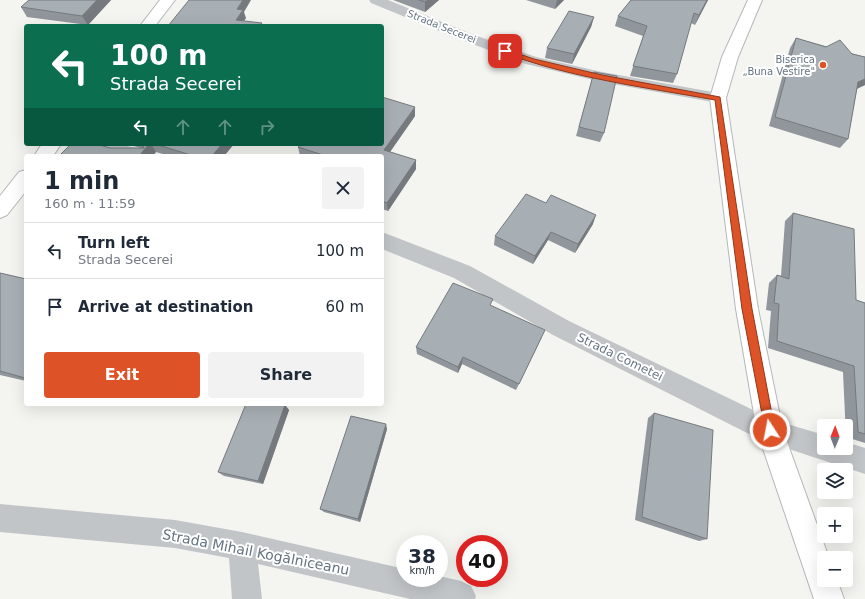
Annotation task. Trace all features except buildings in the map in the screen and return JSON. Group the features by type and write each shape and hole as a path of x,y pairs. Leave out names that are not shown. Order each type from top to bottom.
{"street":[{"path":"149,24 168,0"},
{"name":"Strada Secerei","path":"376,0 464,36 532,61 602,77 718,98"},
{"path":"755,0 730,57 718,98 747,309 770,430 828,599"},
{"path":"44,154 50,146"},
{"path":"104,146 133,154"},
{"path":"0,210 24,180"},
{"name":"Strada Cometei","path":"384,241 462,272 561,328 770,430 865,461"},
{"name":"Strada Mihail Kogălniceanu","path":"0,518 174,534 242,546 461,596"},
{"path":"242,546 247,599"}],"place":[{"name":"Biserica „Buna Vestire\"","path":"823,65"}],"route":[{"path":"505,51 532,61 602,77 718,98 747,309 770,430"}]}
